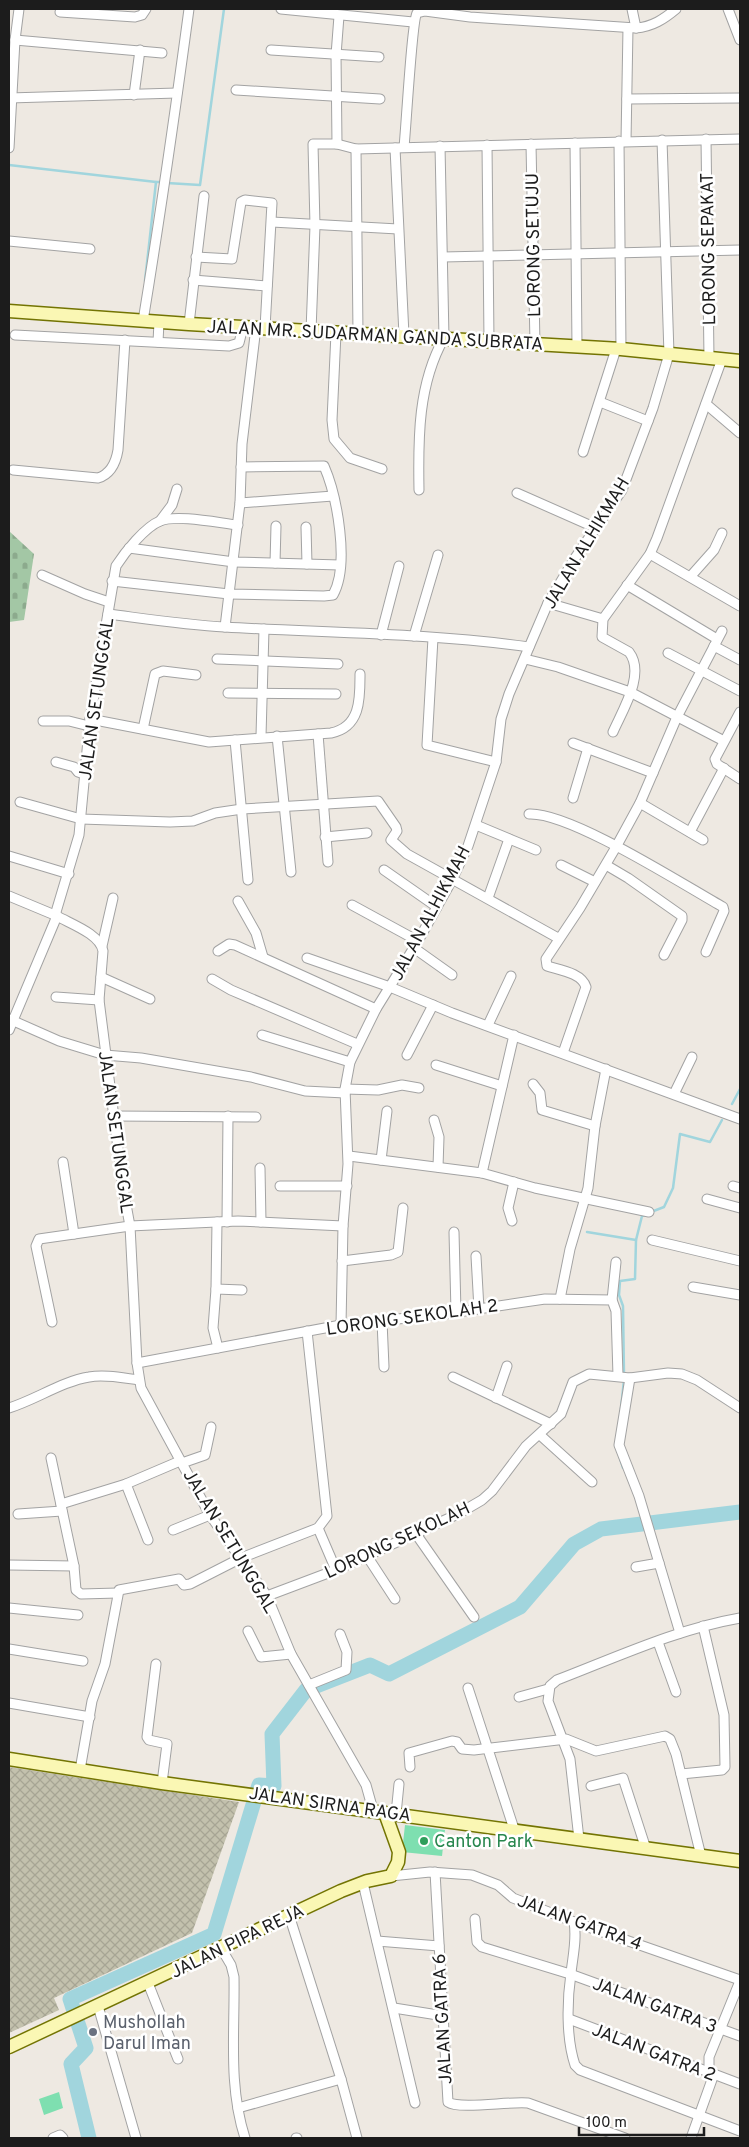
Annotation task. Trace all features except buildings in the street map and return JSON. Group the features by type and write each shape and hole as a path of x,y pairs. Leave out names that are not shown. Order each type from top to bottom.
{"street":[{"path":"9,148 10,98 19,9"},
{"path":"60,12 135,17 142,14 146,9"},
{"path":"144,321 165,186 170,134 189,9"},
{"path":"281,9 413,22"},
{"path":"583,452 619,349 622,141 627,99 632,9"},
{"path":"404,335 398,229 400,147 413,52 413,22 418,13 425,10 470,17 632,28 644,27 662,20 676,9"},
{"path":"728,9 740,40"},
{"path":"337,144 336,55 339,16"},
{"path":"15,40 162,53"},
{"path":"134,95 140,50"},
{"path":"271,50 379,57"},
{"path":"236,90 336,98 380,99"},
{"path":"10,98 177,93"},
{"path":"627,99 740,98"},
{"name":"LORONG SEPAKAT","path":"706,139 707,251 716,359"},
{"path":"310,332 315,226 314,144 337,144 356,149 740,139"},
{"path":"662,140 664,252 670,354"},
{"path":"575,143 577,348"},
{"name":"LORONG SETUJU","path":"531,144 535,345"},
{"path":"487,145 489,341"},
{"path":"419,490 419,438 426,385 431,362 444,338 440,146"},
{"path":"356,149 358,333"},
{"path":"189,324 204,196"},
{"path":"196,257 232,259 243,200 272,203 267,286 254,327 241,467 238,526 225,627"},
{"path":"272,222 315,226 398,229"},
{"path":"9,241 90,249"},
{"path":"442,257 740,250"},
{"path":"193,280 267,286"},
{"name":"JALAN MR. SUDARMAN GANDA SUBRATA","path":"9,311 310,332 404,335 577,348 619,349 740,361"},
{"path":"158,342 159,322"},
{"path":"14,335 229,346 239,343 254,327"},
{"path":"336,333 332,401 334,438 350,458 382,469"},
{"path":"13,470 98,478 109,472 116,459 118,450 125,340"},
{"name":"JALAN ALHIKMAH","path":"341,1325 343,1226 349,1156 345,1091 350,1062 357,1044 376,1009 452,880 476,825 496,762 501,719 529,647 548,603 622,490 648,421 670,354"},
{"path":"614,732 630,692 634,674 634,659 625,648 602,637 603,619 650,554 706,404 716,359"},
{"path":"600,402 648,421"},
{"path":"706,404 740,433"},
{"path":"112,581 229,594 330,596 334,592 340,565 342,543 325,467 320,464 241,467"},
{"name":"JALAN SETUNGGAL","path":"9,1030 11,1021 57,916 57,906 69,874 81,819 89,723 116,566 129,548 160,521 170,508 177,489"},
{"path":"517,493 596,528"},
{"path":"240,503 333,496"},
{"path":"160,521 177,519 238,526"},
{"path":"275,563 276,526"},
{"path":"306,527 307,564"},
{"path":"690,577 714,550 722,533"},
{"path":"129,548 234,562 340,565"},
{"path":"650,554 740,606"},
{"path":"414,636 438,555"},
{"path":"381,635 399,566"},
{"path":"42,574 82,593 109,602"},
{"path":"627,585 740,660"},
{"path":"548,603 603,619"},
{"path":"108,614 225,627 414,636 489,641 529,647"},
{"path":"261,736 264,629"},
{"path":"563,1053 586,990 585,983 578,977 546,965 546,958 606,865 640,803 677,717 722,631"},
{"path":"433,638 427,745 496,762"},
{"path":"668,653 740,690"},
{"path":"217,659 338,664"},
{"path":"525,659 558,667 630,692 724,741"},
{"path":"143,729 155,674 163,671 196,675"},
{"path":"43,721 69,721 143,729 209,742 261,736 338,732 350,723 359,709 360,674"},
{"path":"228,693 336,694"},
{"path":"740,712 715,759 716,763 740,778"},
{"path":"318,734 328,862"},
{"path":"277,736 291,872"},
{"path":"235,740 248,880"},
{"path":"573,743 653,773"},
{"path":"573,798 588,748"},
{"path":"56,762 74,767 78,772 84,774"},
{"path":"690,832 724,768"},
{"path":"20,802 81,819 170,822 193,821 215,813 242,809 379,802 397,829 391,838 393,843 407,854 558,938"},
{"path":"640,803 703,840"},
{"path":"529,814 546,815 616,847 724,908 706,952"},
{"path":"476,825 536,850"},
{"path":"325,837 368,833"},
{"path":"488,898 510,840"},
{"path":"9,856 69,874"},
{"path":"561,865 595,882"},
{"path":"606,865 682,916 682,920 664,955"},
{"path":"384,870 437,907"},
{"path":"9,896 57,916 95,938 102,946"},
{"name":"JALAN SETUNGGAL","path":"113,898 102,946 104,955 100,977 99,1000 113,1116 130,1226 139,1380 144,1396 210,1516 267,1596 291,1654 366,1785 385,1812"},
{"path":"238,901 256,933 263,957"},
{"path":"352,904 416,944 452,975"},
{"path":"218,951 231,944 376,1009"},
{"path":"306,958 390,987 433,1005 740,1119"},
{"path":"488,1025 511,976"},
{"path":"100,977 150,999"},
{"path":"212,979 231,990 357,1044"},
{"path":"56,997 99,1000"},
{"path":"407,1055 433,1005"},
{"path":"11,1021 59,1041 105,1055 141,1058 251,1077 305,1091 378,1090 402,1085 419,1088"},
{"path":"262,1035 350,1062"},
{"path":"482,1173 514,1035"},
{"path":"674,1094 692,1057"},
{"path":"436,1065 502,1086"},
{"path":"560,1299 570,1248 586,1198 590,1178 594,1126 606,1069"},
{"path":"533,1084 540,1093 542,1110 594,1126"},
{"path":"381,1160 387,1111"},
{"path":"113,1116 256,1117"},
{"path":"227,1222 228,1116"},
{"path":"434,1120 439,1137 438,1167"},
{"path":"349,1156 482,1173 649,1212"},
{"path":"63,1162 74,1234"},
{"path":"260,1168 261,1222"},
{"path":"512,1221 508,1208 514,1182"},
{"path":"280,1186 347,1186"},
{"path":"707,1199 740,1208"},
{"path":"342,1261 391,1256 398,1252 403,1208"},
{"path":"217,1222 216,1289 213,1328 218,1348"},
{"path":"52,1322 36,1244 39,1239 130,1226 217,1222 343,1226"},
{"path":"454,1232 456,1312"},
{"path":"652,1240 740,1261"},
{"path":"476,1256 479,1309"},
{"path":"616,1262 612,1300 616,1311 624,1377 620,1445 648,1524 680,1633"},
{"path":"693,1287 740,1295"},
{"path":"216,1289 242,1290"},
{"name":"LORONG SEKOLAH 2","path":"137,1363 341,1325 456,1312 530,1301 560,1299 612,1300"},
{"path":"382,1321 384,1367"},
{"path":"80,1770 92,1701 105,1664 118,1593 121,1588 178,1579 185,1585 190,1584 241,1558 318,1528 327,1516 307,1331"},
{"path":"496,1398 507,1366"},
{"name":"LORONG SEKOLAH","path":"267,1596 368,1556 482,1500 492,1491 526,1446 562,1412 570,1387 576,1380 589,1374 624,1377 668,1373 682,1374 697,1380 740,1408"},
{"path":"9,1408 34,1400 81,1378 100,1376 139,1380"},
{"path":"453,1377 551,1424"},
{"path":"18,1514 62,1508 181,1462 199,1459 205,1455 211,1427"},
{"path":"540,1434 592,1482"},
{"path":"51,1458 74,1566 76,1590 79,1593 118,1593"},
{"path":"126,1484 148,1540"},
{"path":"173,1530 210,1516"},
{"path":"318,1528 336,1570"},
{"path":"416,1534 474,1617"},
{"path":"368,1556 395,1599"},
{"path":"636,1567 658,1563"},
{"path":"9,1565 74,1566"},
{"path":"9,1608 78,1615"},
{"path":"519,1697 548,1689 557,1680 680,1633 740,1618"},
{"path":"681,1774 722,1770 725,1767 724,1714 703,1626"},
{"path":"248,1631 261,1657 291,1654"},
{"path":"310,1687 346,1670 347,1652 340,1634"},
{"path":"658,1642 676,1692"},
{"path":"9,1650 83,1661"},
{"path":"156,1664 147,1737 149,1740 168,1745 162,1783"},
{"path":"468,1688 489,1747 514,1829"},
{"path":"548,1689 548,1701 570,1759 579,1839"},
{"path":"9,1703 90,1717"},
{"path":"410,1767 409,1753 452,1741 457,1742 462,1749 474,1750 563,1740 577,1742 587,1749 596,1751 668,1737 676,1754 701,1856"},
{"name":"JALAN SIRNA RAGA","path":"9,1758 162,1783 740,1861"},
{"path":"591,1786 624,1778 646,1849"},
{"path":"391,1876 398,1862 399,1852 385,1812 399,1784"},
{"name":"JALAN GATRA 4","path":"391,1876 435,1872 464,1873 498,1885 513,1898 574,1922 740,1980"},
{"name":"JALAN GATRA 6","path":"435,1872 444,2016 446,2096 448,2102 451,2104 515,2101 528,2103 625,2138"},
{"name":"JALAN PIPA REJA","path":"9,2047 289,1915 363,1883 391,1876"},
{"path":"363,1883 415,2103"},
{"path":"289,1915 341,2079 357,2138"},
{"name":"JALAN GATRA 3","path":"474,1919 478,1942 482,1947 570,1974 740,2036"},
{"path":"574,1922 576,1933 570,1974 569,2019 573,2061 577,2068 740,2131"},
{"path":"378,1940 439,1946"},
{"path":"221,1948 231,1965 234,1977 233,2068 238,2108 245,2138"},
{"path":"691,2138 712,2073 709,2057 740,1980"},
{"path":"148,1983 178,2059"},
{"path":"98,2006 136,2136"},
{"path":"394,2008 444,2016"},
{"name":"JALAN GATRA 2","path":"569,2019 740,2084"},
{"path":"238,2108 341,2079"},
{"path":"53,2138 60,2135 63,2138"}],"shaded area":[{"path":"9,1767 239,1802 192,1933 54,1998 59,2010 9,2033"}],"green space":[{"path":"9,531 34,554 24,620 9,622"},
{"name":"Canton Park","path":"405,1825 445,1830 442,1856 402,1852"},
{"path":"59,2092 63,2108 44,2115 39,2099"}],"waterway":[{"path":"167,183 200,185 224,9"},
{"path":"9,165 156,182"},
{"path":"145,281 156,182 162,182"},
{"path":"732,1104 740,1089"},
{"path":"651,1212 664,1207 673,1188 680,1134 710,1142 722,1120"},
{"path":"624,1375 623,1306 619,1295 620,1281 635,1279 636,1240 642,1216 646,1215"},
{"path":"587,1232 636,1240"},
{"path":"621,1409 624,1380"},
{"path":"618,1452 623,1468"},
{"path":"89,2138 71,2064 86,2048 70,1999 214,1934 259,1785 274,1786 272,1734 306,1690 370,1665 389,1674 520,1607 574,1544 601,1529 740,1512"}],"place":[{"name":"Canton Park","path":"424,1841"},
{"name":"Mushollah Darul Iman","path":"93,2032"}]}
